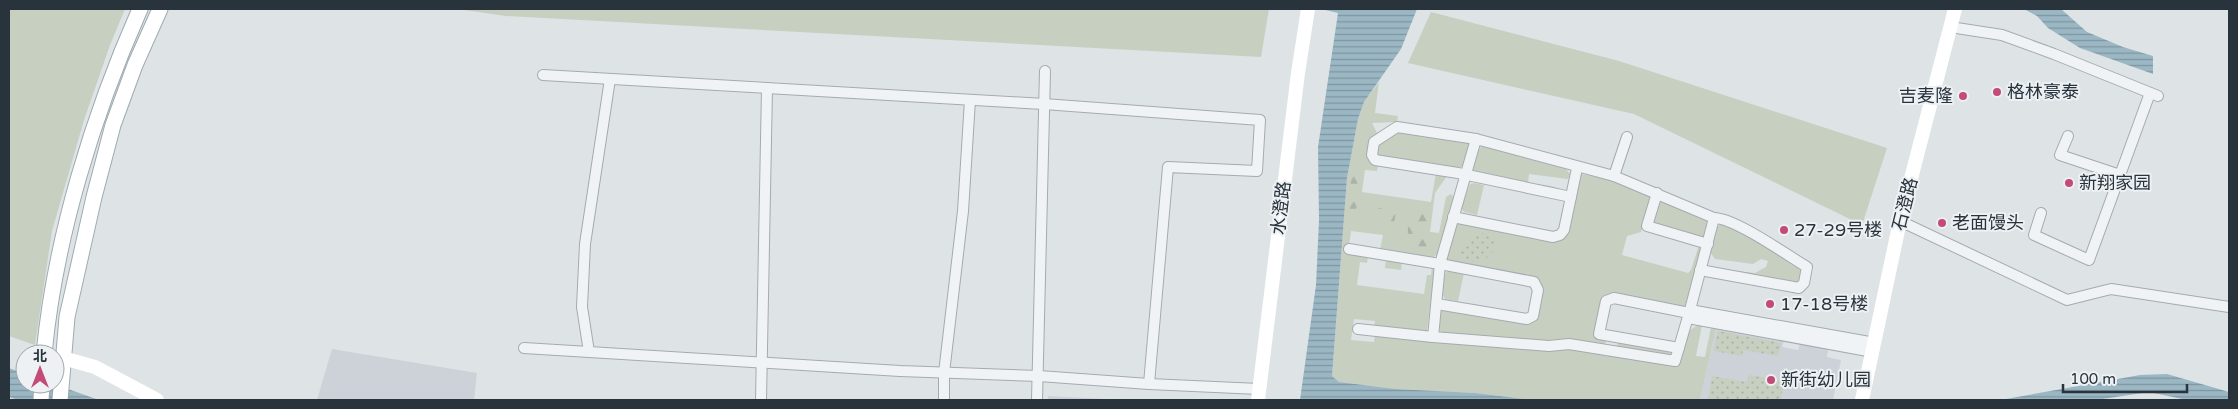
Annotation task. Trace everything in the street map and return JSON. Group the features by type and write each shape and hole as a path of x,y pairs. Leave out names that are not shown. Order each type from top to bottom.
{"main road":[{"path":"45,344 48,315 60,257 92,133 116,64 140,9"},
{"path":"65,344 67,317 79,258 113,125 156,11"}],"street":[{"name":"石澄路","path":"1862,400 1900,221 1955,9"},
{"name":"水澄路","path":"1258,395 1298,72 1308,12"},
{"path":"1950,27 2002,35 2154,95 2120,175 2089,260 2034,235 2041,213"},
{"path":"1038,400 1046,71"},
{"path":"544,75 1044,104 1260,120 1257,171 1168,167 1149,384"},
{"path":"589,352 582,307 585,244 610,79"},
{"path":"761,400 767,88"},
{"path":"944,400 944,373 963,211 970,100"},
{"path":"1571,197 1464,175 1375,160 1372,149 1377,139 1397,127 1476,138 1614,176 1714,218 1721,218 1807,267 1804,283 1799,288 1700,270"},
{"path":"2068,136 2060,156 2120,175"},
{"path":"1614,176 1627,137"},
{"path":"1433,336 1440,264 1476,138"},
{"path":"1453,217 1553,237 1560,235 1564,230 1577,168"},
{"path":"1657,193 1647,226 1708,244"},
{"path":"1358,329 1549,346 1569,344 1675,361 1714,218"},
{"path":"1900,221 2067,300 2111,289 2229,307"},
{"path":"1349,249 1534,282 1538,290 1533,316 1527,319 1437,304"},
{"path":"1679,348 1599,334 1606,301 1609,299 1628,301 1874,348"},
{"path":"1610,350 1614,337"},
{"path":"524,348 944,373 1039,376 1149,384 1258,395"},
{"path":"65,365 95,366 157,400"}],"shaded area":[{"name":"新街幼儿园","path":"1716,328 1784,341 1782,347 1798,350 1800,344 1828,349 1827,357 1841,360 1833,400 1700,400"},
{"path":"332,349 477,373 474,400 317,400"},
{"path":"1048,396 1125,400 1048,400"}],"green space":[{"path":"9,9 125,9 110,45 84,120 52,231 35,344 9,336"},
{"path":"457,9 1269,9 1261,57 506,16"},
{"path":"1431,12 1619,61 1887,148 1862,225 1634,114 1408,63"},
{"path":"1379,82 1375,113 1398,116 1397,122 1372,123 1378,135 1369,154 1370,162 1378,164 1377,171 1365,170 1362,192 1431,202 1436,173 1447,176 1435,193 1430,232 1439,233 1446,197 1451,194 1454,197 1438,254 1433,257 1380,250 1383,235 1351,231 1348,253 1368,256 1367,263 1360,262 1357,285 1424,294 1427,275 1431,275 1432,266 1435,267 1427,331 1422,334 1374,328 1375,321 1354,319 1351,340 1374,342 1375,334 1533,349 1570,349 1679,365 1687,335 1695,327 1702,325 1696,356 1705,357 1711,327 1716,328 1700,400 1533,400 1476,393 1396,389 1339,382 1332,376 1347,178 1358,119 1364,102"},
{"path":"1398,129 1468,143 1470,146 1465,165 1457,169 1376,155 1377,142"},
{"path":"1482,146 1566,169 1570,174 1568,179 1529,174 1528,183 1559,188 1566,194 1475,175 1473,168 1474,160"},
{"path":"1352,167 1355,169 1357,176 1358,198 1353,220 1350,227 1347,227"},
{"path":"1580,174 1604,178 1652,197 1641,232 1627,236 1622,255 1688,273 1691,270 1698,248 1702,248 1685,306 1681,308 1612,296 1600,310 1606,342 1604,345 1568,339 1538,342 1441,332 1438,326 1441,310 1445,307 1528,322 1540,285 1448,262 1447,258 1458,222 1556,240"},
{"path":"1470,184 1484,185 1477,215 1464,212 1461,208"},
{"path":"1660,201 1707,221 1704,238 1652,225 1656,206"},
{"path":"1379,208 1396,212 1394,223 1390,225 1373,215 1374,211"},
{"path":"1420,210 1429,216 1428,246 1424,252 1411,250 1407,247 1408,229 1404,221 1405,214"},
{"path":"1724,223 1753,238 1803,270 1800,282 1795,285 1712,268 1755,273 1766,267 1768,261 1761,259 1753,264 1715,259 1710,252 1718,226"},
{"path":"1488,233 1496,241 1495,247 1489,256 1473,262 1461,259 1460,248 1471,238"},
{"path":"1386,259 1402,261 1401,270 1385,268"},
{"path":"1446,272 1464,273 1458,301 1445,299 1442,289"},
{"path":"1718,331 1781,343 1778,356 1743,350 1742,356 1714,351"},
{"path":"1618,341 1670,350 1671,352 1669,355 1617,346"},
{"path":"1749,375 1784,381 1781,400 1708,400 1712,376 1747,382"}],"water":[{"path":"1321,9 1417,9 1401,49 1364,102 1358,119 1347,178 1332,376 1339,382 1396,389 1476,393 1533,400 1300,400 1316,285 1319,220 1318,147 1338,13"},
{"path":"2024,9 2061,9 2087,32 2123,47 2153,56 2153,74 2080,48 2048,28 2037,16"},
{"path":"9,368 15,370 15,394 65,394 65,388 99,400 19,400 9,397"},
{"path":"2167,374 2229,392 2229,400 2187,400 2149,392 2096,400 1943,400 2006,399 2140,375"}],"place":[{"name":"格林豪泰","path":"1997,92"},
{"name":"吉麦隆","path":"1963,96"},
{"name":"新翔家园","path":"2069,183"},
{"name":"老面馒头","path":"1942,223"},
{"name":"27-29号楼","path":"1784,230"},
{"name":"17-18号楼","path":"1770,304"},
{"name":"新街幼儿园","path":"1771,380"}]}
